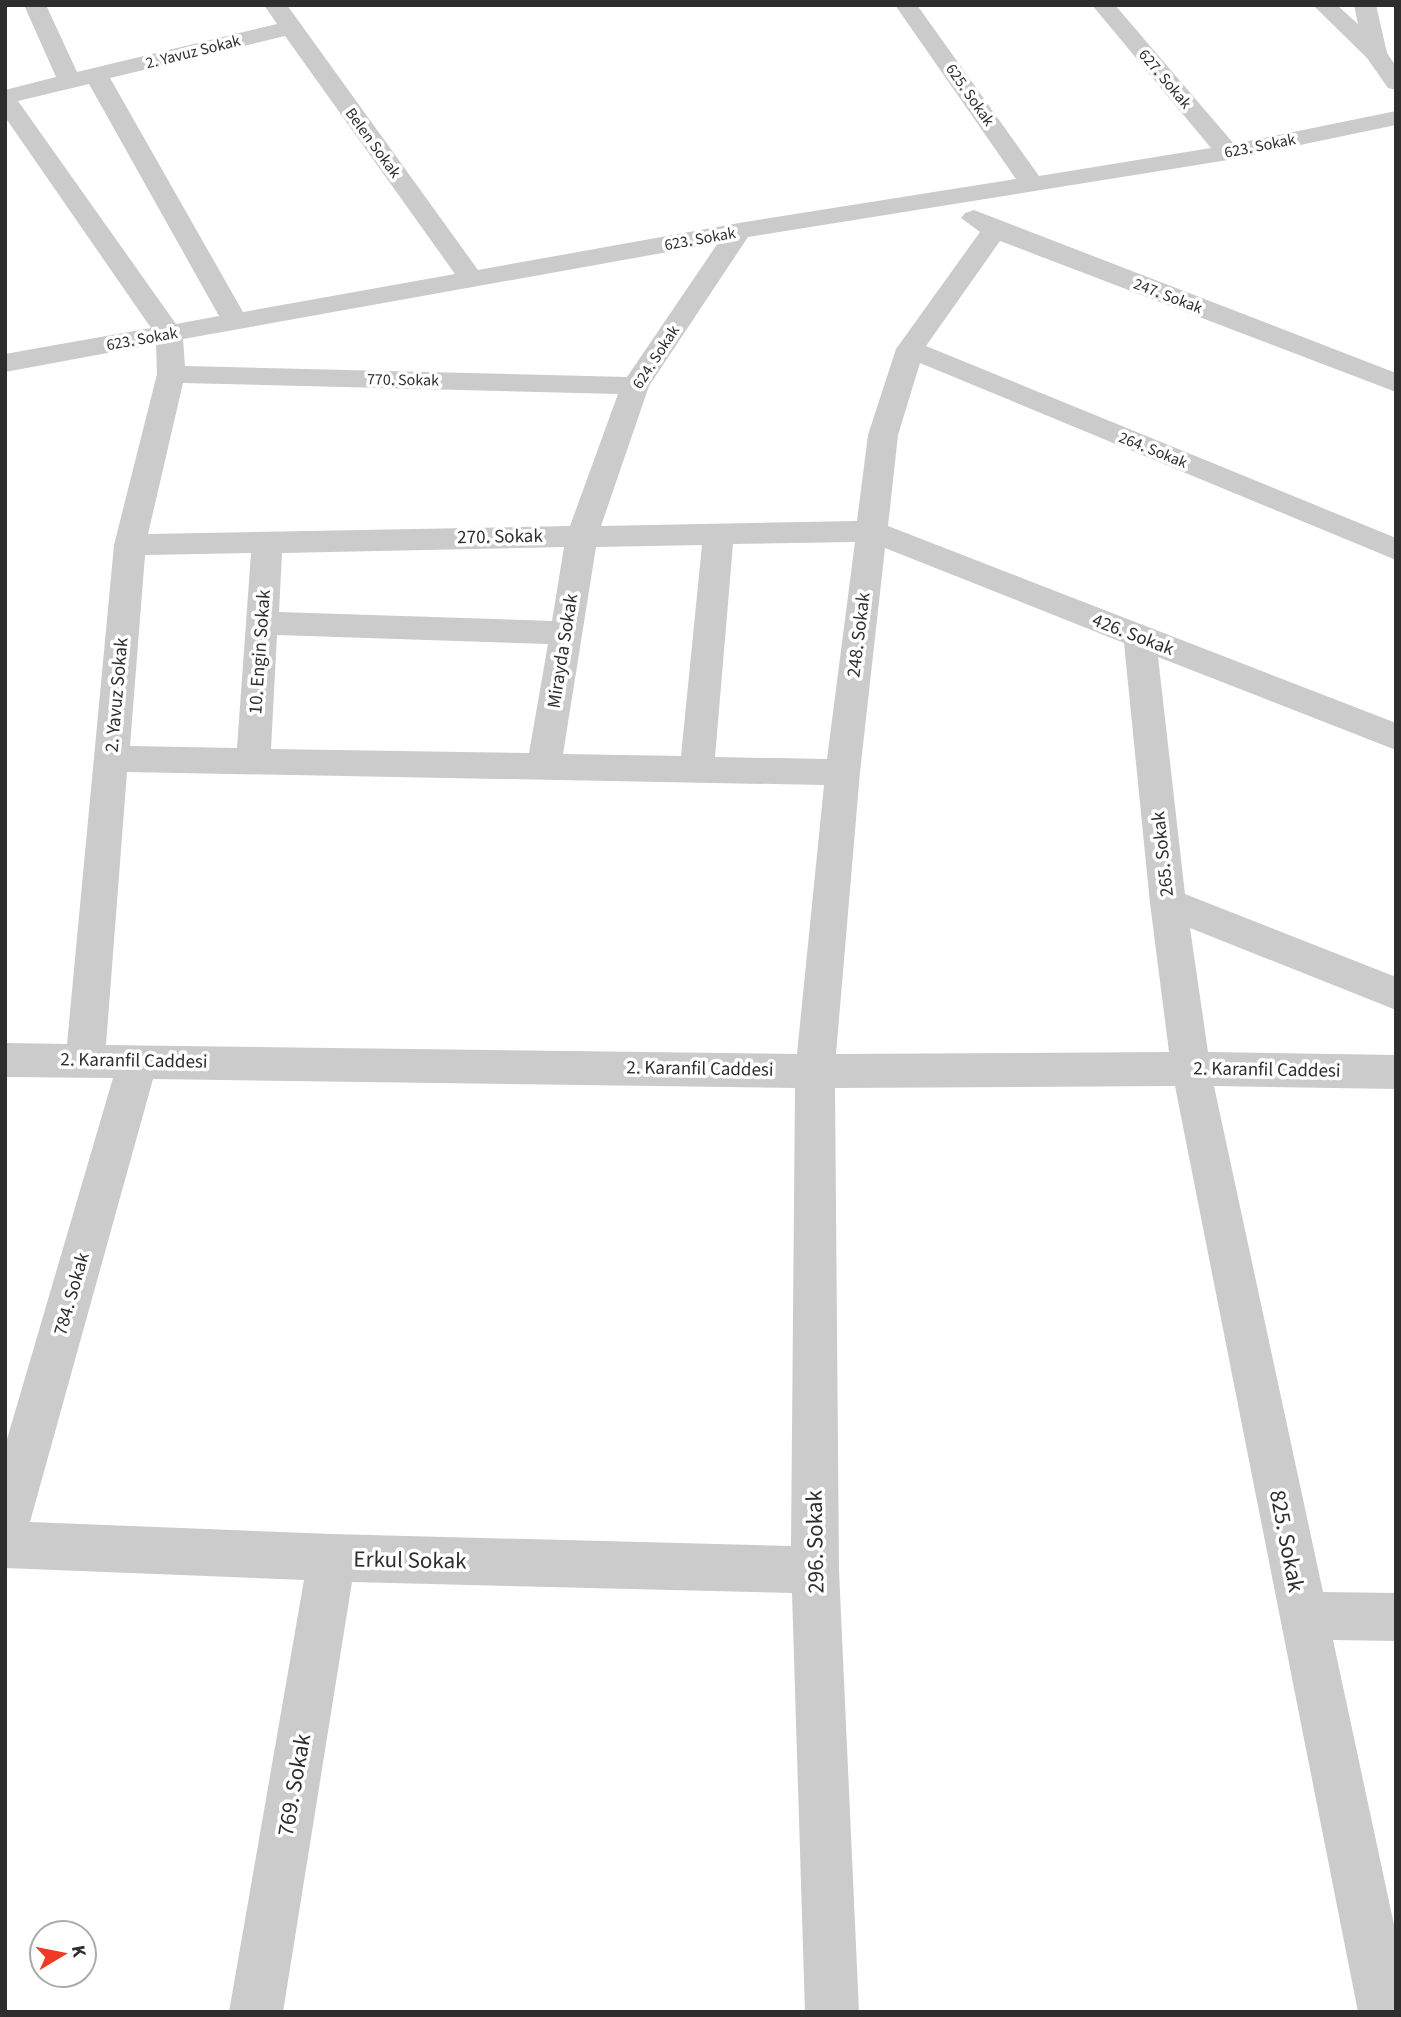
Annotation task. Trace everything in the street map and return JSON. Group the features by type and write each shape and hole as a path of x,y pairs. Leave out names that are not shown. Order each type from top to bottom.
{"street":[{"path":"35,5 70,82"},
{"name":"Belen Sokak","path":"275,5 473,281"},
{"name":"625. Sokak","path":"906,5 1033,185"},
{"name":"627. Sokak","path":"1103,5 1228,153"},
{"path":"1324,5 1375,54 1396,83"},
{"path":"1365,5 1375,54"},
{"name":"2. Yavuz Sokak","path":"5,98 289,27"},
{"path":"97,76 235,321"},
{"path":"5,98 169,334"},
{"name":"623. Sokak","path":"5,363 740,231 1228,153 1396,118"},
{"name":"247. Sokak","path":"944,200 995,230 1396,383"},
{"name":"248. Sokak","path":"815,1071 843,772 883,435 910,349 995,230"},
{"name":"624. Sokak","path":"582,535 635,386 740,231"},
{"name":"2. Yavuz Sokak","path":"85,1060 130,545 171,374 169,334"},
{"name":"264. Sokak","path":"910,349 1396,550"},
{"name":"770. Sokak","path":"171,374 635,386"},
{"name":"270. Sokak","path":"130,545 871,531"},
{"name":"426. Sokak","path":"871,531 1140,639 1396,737"},
{"path":"697,770 719,533"},
{"name":"Mirayda Sokak","path":"544,767 582,535"},
{"name":"10. Engin Sokak","path":"253,762 267,542"},
{"path":"262,623 566,633"},
{"name":"265. Sokak","path":"1140,639 1168,903 1191,1069"},
{"path":"111,759 843,772"},
{"path":"1168,903 1396,994"},
{"name":"2. Karanfil Caddesi","path":"5,1060 815,1071 1191,1069 1396,1072"},
{"name":"784. Sokak","path":"5,1527 138,1061"},
{"name":"825. Sokak","path":"1191,1069 1385,2012"},
{"name":"296. Sokak","path":"815,1071 815,1570 832,2012"},
{"name":"Erkul Sokak","path":"5,1544 332,1558 815,1570"},
{"name":"769. Sokak","path":"256,2012 332,1558"},
{"path":"1302,1616 1396,1618"}]}
